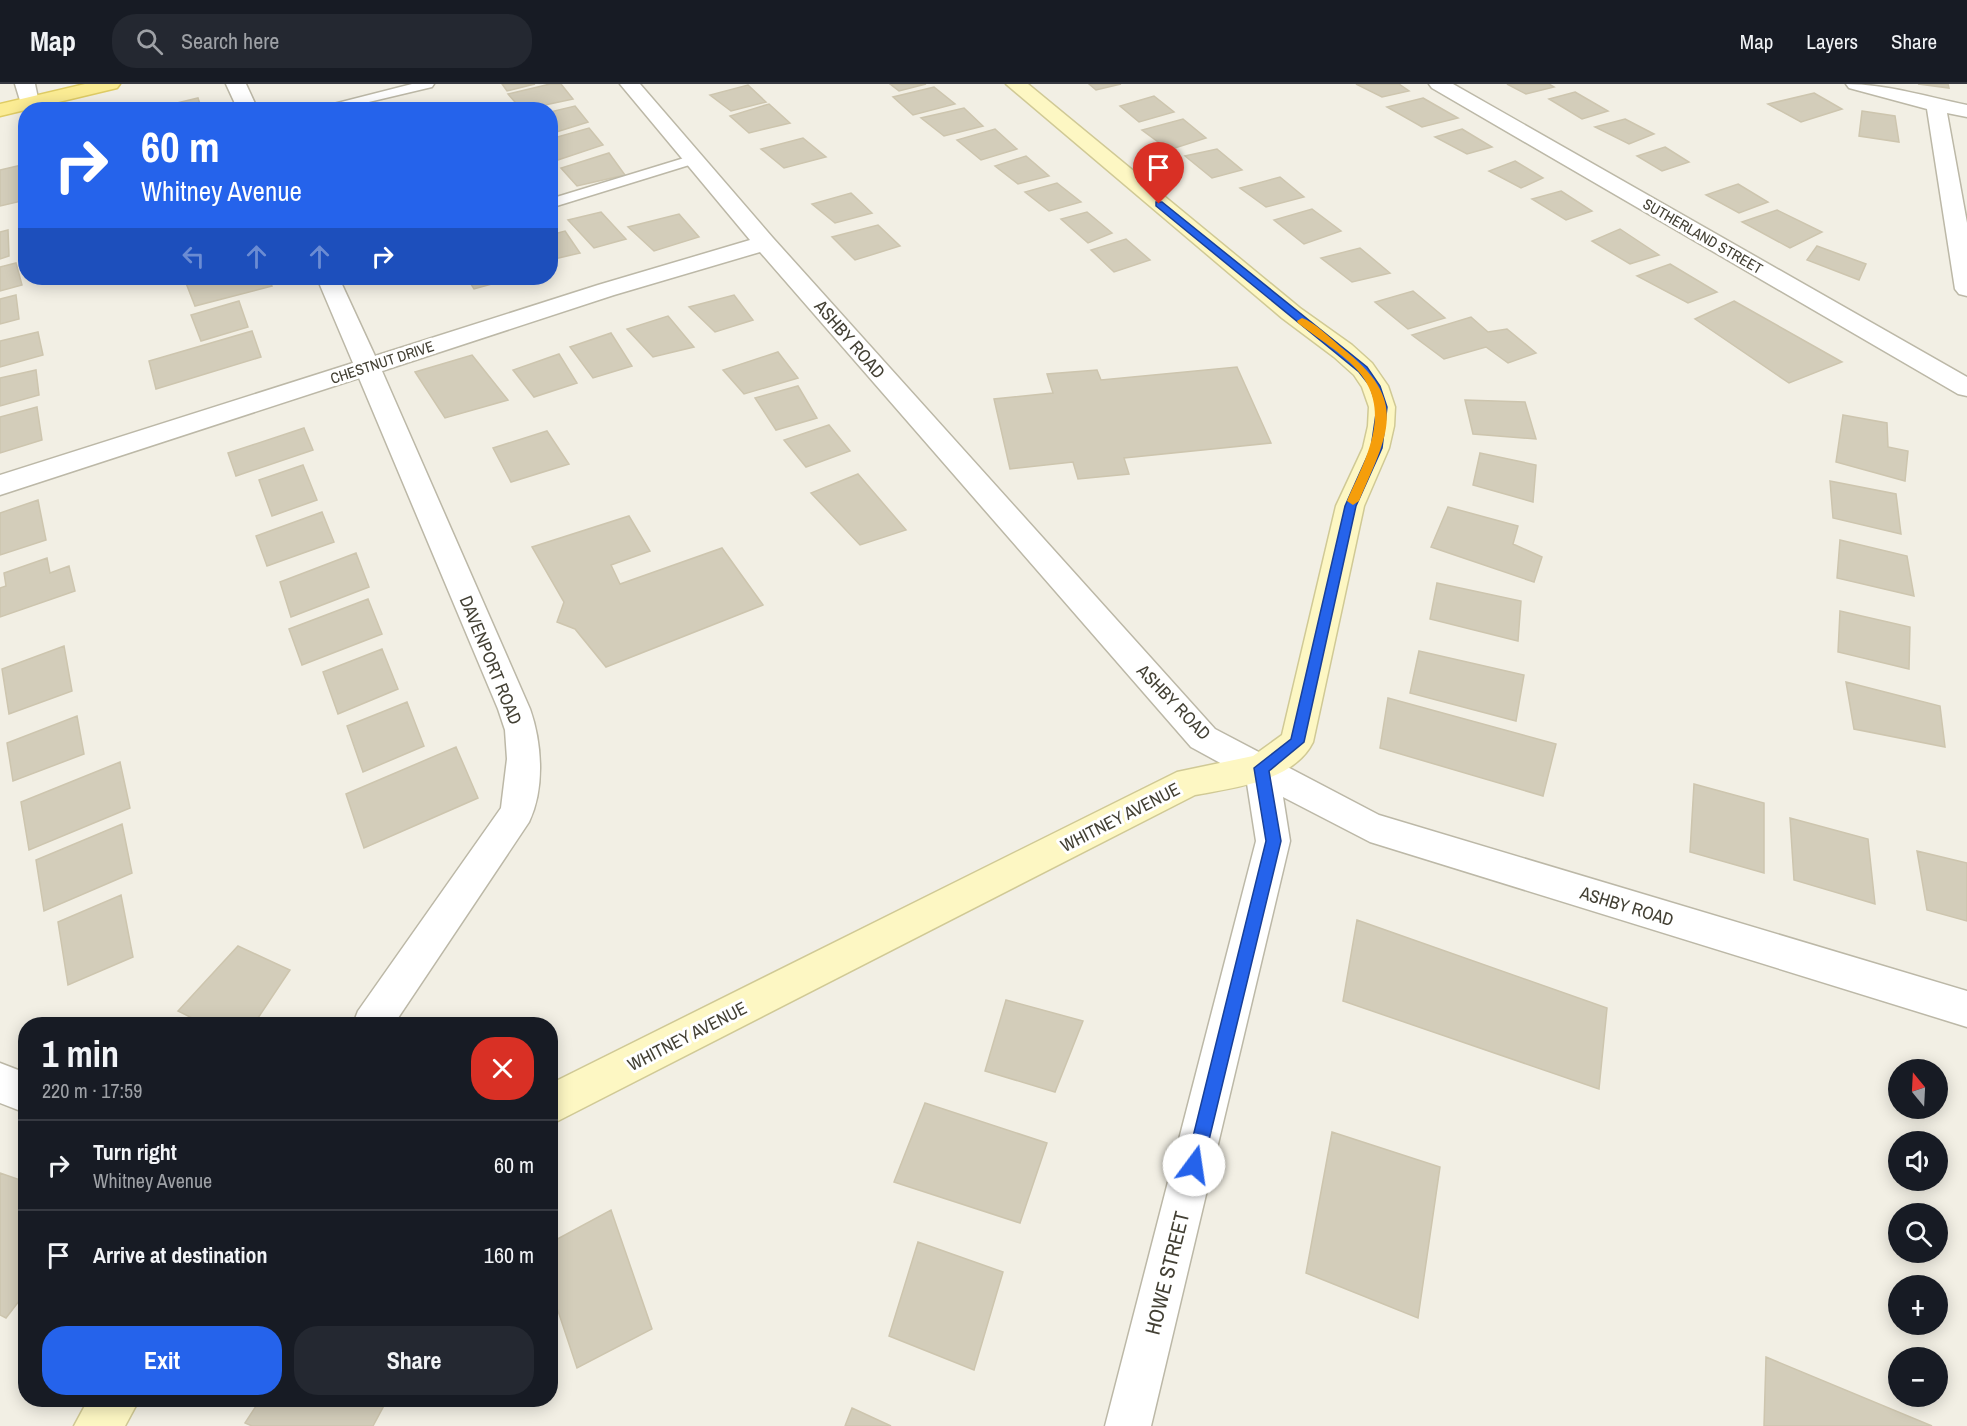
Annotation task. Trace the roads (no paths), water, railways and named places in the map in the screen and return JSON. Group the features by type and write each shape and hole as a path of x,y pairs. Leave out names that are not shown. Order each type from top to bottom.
{"main road":[{"path":"0,110 27,94 110,84"}],"street":[{"path":"236,84 244,102"},
{"name":"ASHBY ROAD","path":"630,84 765,243 1203,738 1370,827 1967,1009"},
{"name":"WHITNEY AVENUE","path":"558,1100 1189,782 1261,768 1297,742 1350,506 1379,437 1382,417 1380,398 1370,377 1343,351 1291,313 1016,84"},
{"name":"SUTHERLAND STREET","path":"1438,84 1967,388"},
{"path":"1856,84 1936,106 1967,111"},
{"path":"1936,106 1967,289"},
{"name":"CHESTNUT DRIVE","path":"0,485 367,366 765,243"},
{"name":"DAVENPORT ROAD","path":"331,285 514,709 521,730 524,759 517,812 377,1017"},
{"name":"HOWE STREET","path":"1128,1426 1211,1099 1273,841 1261,768"},
{"path":"0,1083 18,1090"},
{"path":"97,1426 111,1407"}],"lane":[{"path":"350,102 428,84"},
{"path":"558,202 694,159"}]}
